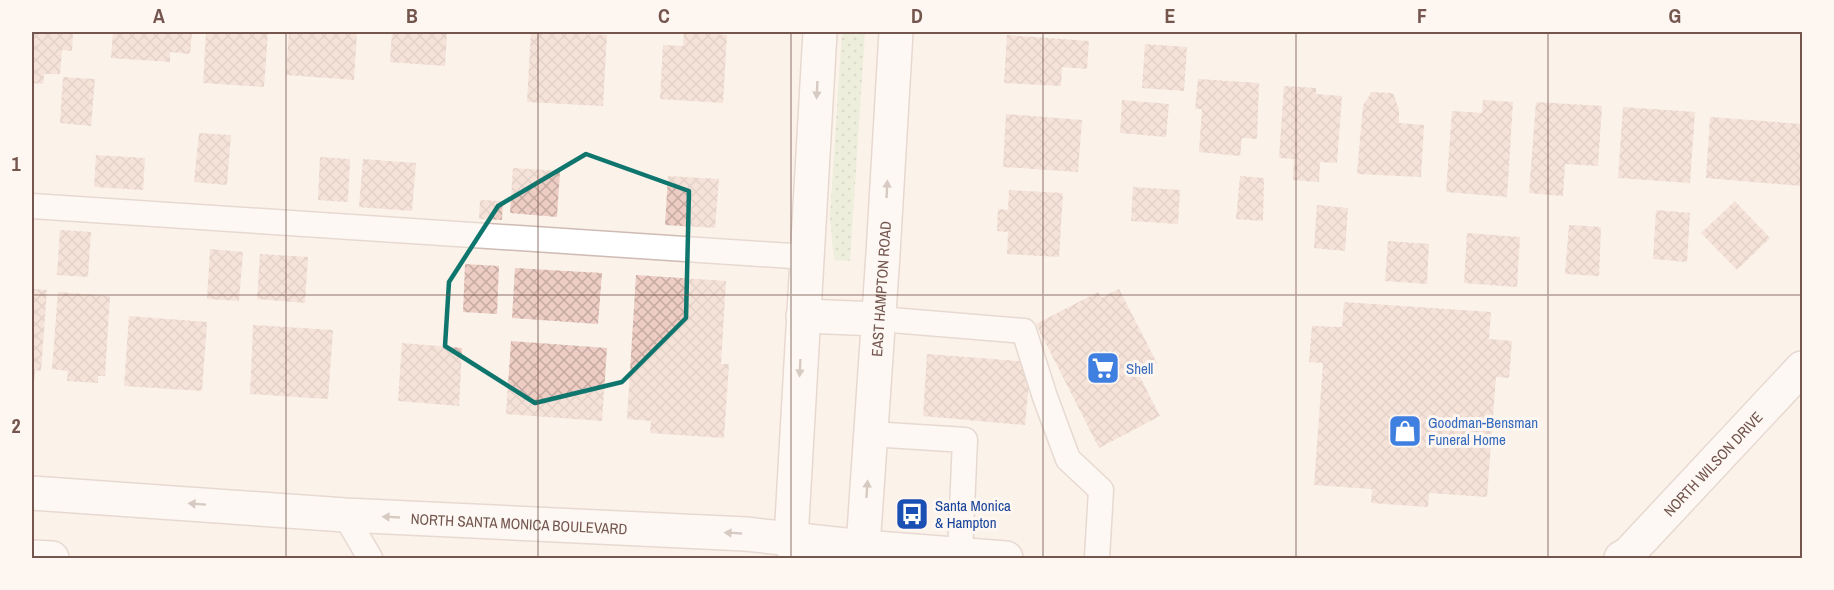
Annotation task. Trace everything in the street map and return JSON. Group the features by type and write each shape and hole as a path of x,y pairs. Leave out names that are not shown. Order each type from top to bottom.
{"street":[{"path":"793,549 803,316 820,32"},
{"name":"EAST HAMPTON ROAD","path":"858,553 871,434 896,32"},
{"path":"803,316 879,319"},
{"name":"NORTH WILSON DRIVE","path":"1621,558 1628,554 1803,368"},
{"name":"NORTH SANTA MONICA BOULEVARD","path":"32,493 345,515 746,534 793,549 858,553 960,554 1006,558"},
{"path":"32,557 52,558"}],"lane":[{"path":"32,206 807,257"},
{"path":"879,319 1024,331 1068,459 1101,490 1097,558"},
{"path":"871,434 965,440 960,554"},
{"path":"345,515 370,558"}],"highlighted area":[{"path":"586,154 689,191 686,318 622,382 535,403 445,346 449,282 498,206"}],"green space":[{"path":"842,32 865,32 850,261 834,260 830,216"}],"building":[{"path":"32,32 73,32 72,51 62,50 60,74 44,74 43,84 32,83"},
{"path":"113,32 192,32 190,54 170,52 170,62 111,58"},
{"path":"206,32 268,32 264,87 203,83"},
{"path":"289,32 357,32 354,80 286,75"},
{"path":"392,32 447,32 445,66 390,62"},
{"path":"531,32 607,35 603,106 527,102"},
{"path":"684,32 727,35 723,103 660,99 663,45 683,46"},
{"path":"1007,35 1089,41 1087,69 1062,67 1061,86 1004,83"},
{"path":"1145,44 1187,47 1184,91 1142,88"},
{"path":"63,77 95,79 91,126 60,123"},
{"path":"1198,79 1259,83 1257,139 1242,138 1240,156 1199,152 1202,109 1195,109"},
{"path":"1284,86 1316,88 1316,94 1342,96 1337,163 1320,162 1319,182 1293,180 1294,159 1279,158"},
{"path":"1372,92 1393,93 1399,110 1399,123 1424,125 1421,177 1357,174 1363,105"},
{"path":"1122,100 1169,104 1166,137 1120,133"},
{"path":"1483,100 1513,102 1507,197 1446,192 1452,111 1482,113"},
{"path":"1536,102 1602,106 1598,166 1565,164 1563,196 1529,193"},
{"path":"1623,107 1695,112 1690,183 1618,178"},
{"path":"1006,114 1082,120 1078,172 1003,167"},
{"path":"1710,117 1802,124 1802,186 1706,178"},
{"path":"199,133 231,135 227,185 194,182"},
{"path":"96,155 145,158 143,190 94,187"},
{"path":"320,157 350,159 348,202 318,200"},
{"path":"363,159 416,163 412,211 359,207"},
{"path":"513,168 560,171 557,217 510,213"},
{"path":"668,176 719,179 715,228 665,225"},
{"path":"1240,176 1264,178 1263,221 1236,219"},
{"path":"1133,187 1180,190 1178,224 1131,221"},
{"path":"1009,190 1063,193 1059,257 1007,254 1008,232 997,231 998,209 1008,210"},
{"path":"480,200 503,201 502,220 479,219"},
{"path":"1735,201 1770,238 1737,270 1701,233"},
{"path":"1317,205 1348,208 1345,251 1314,248"},
{"path":"1656,210 1690,213 1687,262 1653,259"},
{"path":"1569,225 1601,227 1599,276 1565,274"},
{"path":"60,230 91,232 88,277 57,275"},
{"path":"1467,233 1520,237 1517,287 1464,283"},
{"path":"1388,241 1429,244 1427,284 1385,281"},
{"path":"210,249 243,252 239,301 207,299"},
{"path":"260,254 308,257 305,303 257,299"},
{"path":"465,264 499,266 497,314 463,312"},
{"path":"515,268 602,273 598,324 512,318"},
{"path":"636,275 726,281 721,364 729,364 724,438 650,433 651,421 627,419"},
{"path":"32,289 47,290 41,371 35,370 35,381 32,381"},
{"name":"Shell","path":"1119,289 1157,363 1138,373 1160,416 1099,448 1036,324 1098,292 1101,298"},
{"path":"58,292 110,296 105,376 98,376 98,383 67,381 68,371 52,369"},
{"name":"Goodman-Bensman Funeral Home","path":"1344,302 1491,312 1489,339 1512,341 1509,378 1496,377 1487,497 1429,493 1428,507 1371,503 1372,489 1314,485 1323,363 1309,362 1312,326 1342,327"},
{"path":"129,316 207,322 202,391 124,386"},
{"path":"253,325 333,330 328,399 250,394"},
{"path":"511,341 607,348 602,421 506,414"},
{"path":"402,343 462,348 459,406 398,401"},
{"path":"927,354 1031,362 1025,425 923,416"}],"place":[{"name":"Shell","path":"1103,368"},
{"name":"Goodman-Bensman Funeral Home","path":"1405,431"},
{"name":"Santa Monica & Hampton","path":"912,514"}]}
